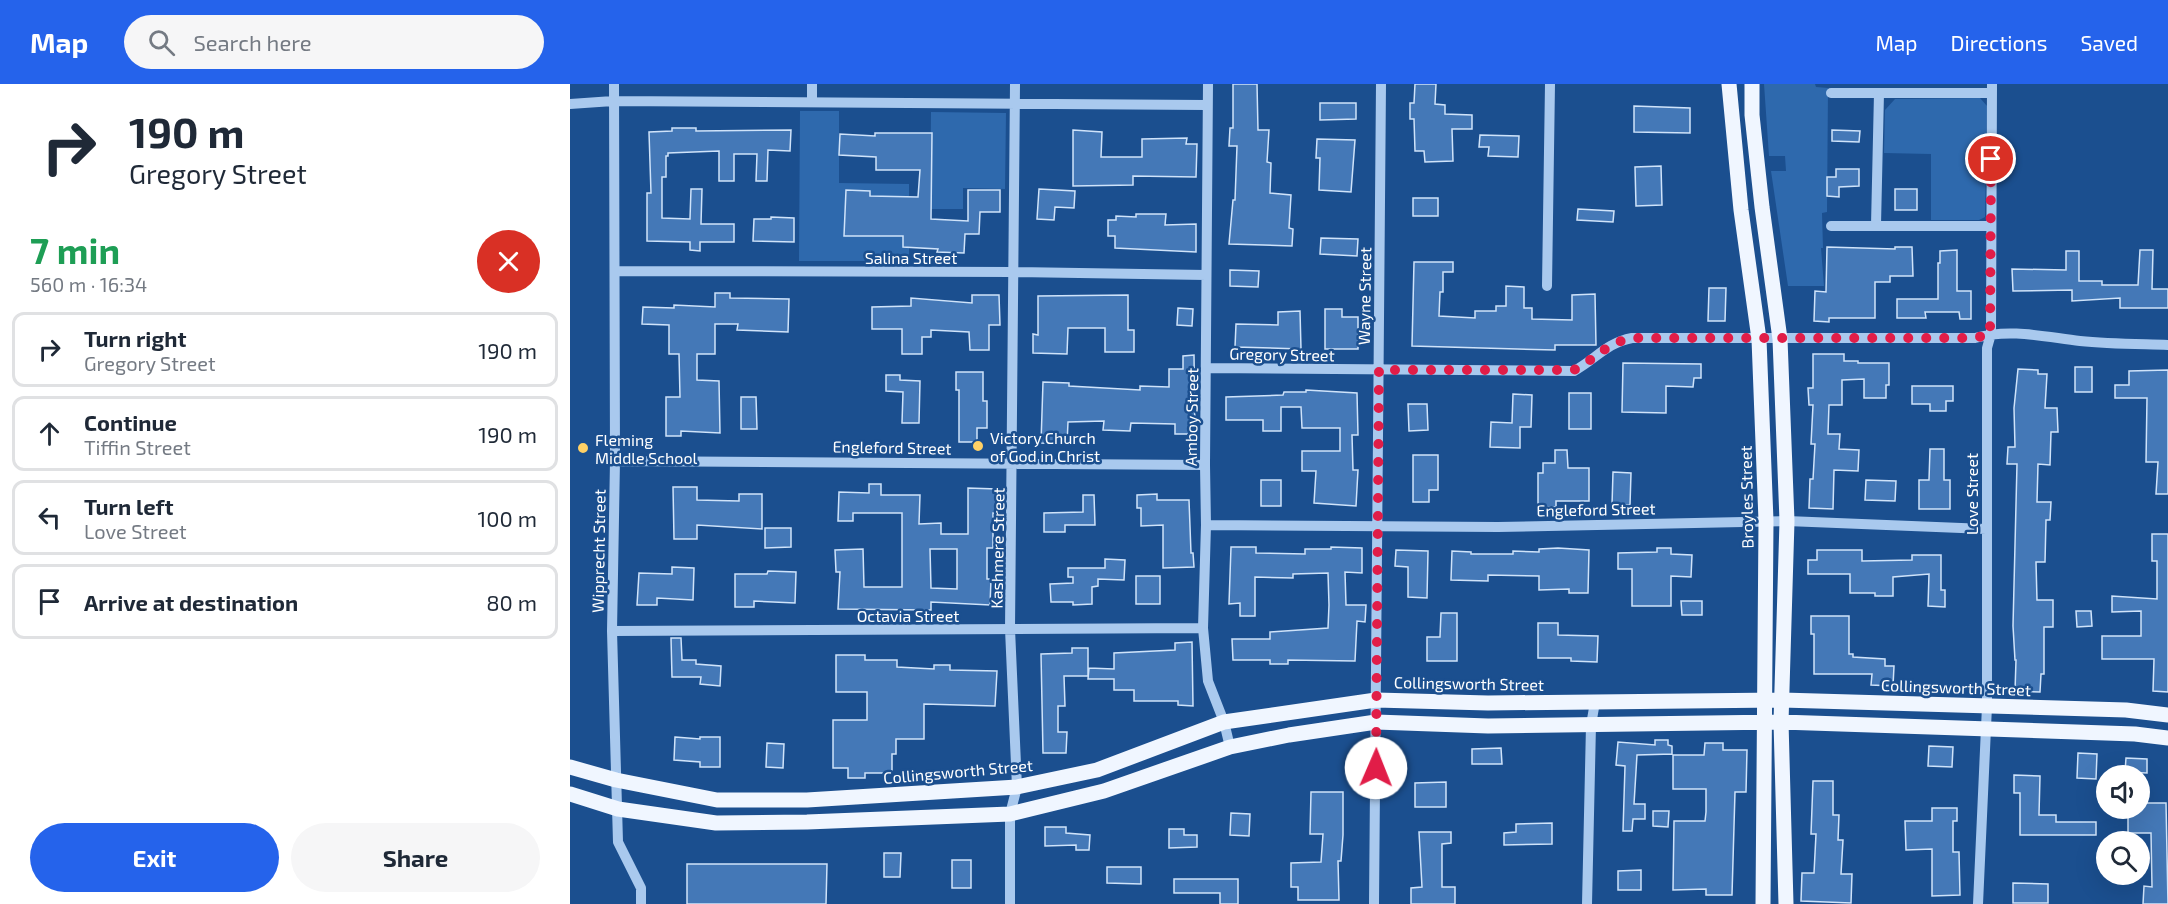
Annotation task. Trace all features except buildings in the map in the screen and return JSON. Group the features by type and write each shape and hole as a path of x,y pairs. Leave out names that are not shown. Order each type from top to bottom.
{"main road":[{"name":"Broyles Street","path":"1729,88 1741,210 1759,339 1766,521 1762,904"},
{"path":"1752,88 1752,115 1762,207 1780,339 1787,520 1781,722 1786,904"},
{"name":"Collingsworth Street","path":"570,767 616,780 717,800 807,800 1017,787 1098,770 1224,722 1376,700 1488,703 1782,700 2126,710 2168,715"},
{"path":"570,794 618,809 716,823 1011,814 1104,791 1230,747 1289,735 1376,722 1488,726 1781,722 2135,734 2168,738"}],"street":[{"name":"Wipprecht Street","path":"614,84 615,461 612,631 618,842 641,888 641,904"},
{"path":"812,84 812,102"},
{"name":"Kashmere Street","path":"1010,904 1011,814 1017,787 1010,629 1015,84"},
{"name":"Amboy Street","path":"1208,84 1206,525 1203,628 1208,681 1224,722 1230,747"},
{"name":"Wayne Street","path":"1374,904 1381,84"},
{"path":"1547,286 1550,84"},
{"path":"1831,93 1992,89"},
{"name":"Love Street","path":"1978,904 1987,728 1987,348 1990,334 1992,89"},
{"path":"1876,225 1879,93"},
{"path":"570,104 613,101 1207,105"},
{"path":"1831,226 1991,226"},
{"name":"Salina Street","path":"615,271 1206,275"},
{"name":"Gregory Street","path":"1207,368 1574,370 1585,365 1611,344 1632,338 1975,338 1990,334 2028,334 2082,341 2168,345"},
{"name":"Engleford Street","path":"615,461 1205,465"},
{"name":"Engleford Street","path":"1206,525 1498,527 1787,520 1986,528"},
{"name":"Octavia Street","path":"612,631 1203,628"},
{"path":"1587,904 1591,725 1595,702"}],"shaded area":[{"path":"1764,84 1815,84 1816,87 1828,88 1827,212 1822,213 1823,248 1821,248 1824,286 1788,286 1771,171 1786,171 1785,156 1769,156"},
{"path":"1980,98 1987,106 1985,217 1979,220 1931,220 1931,154 1884,153 1885,110 1895,99"},
{"path":"800,111 839,111 839,183 909,184 909,261 799,261"},
{"path":"931,112 1006,113 1005,189 963,188 963,209 930,209"}],"place":[{"name":"Victory Church of God in Christ","path":"978,446"},
{"name":"Fleming Middle School","path":"583,448"}],"route":[{"path":"1376,768 1379,370 1574,370 1585,365 1611,344 1632,338 1975,338 1990,334 1991,159"}]}
